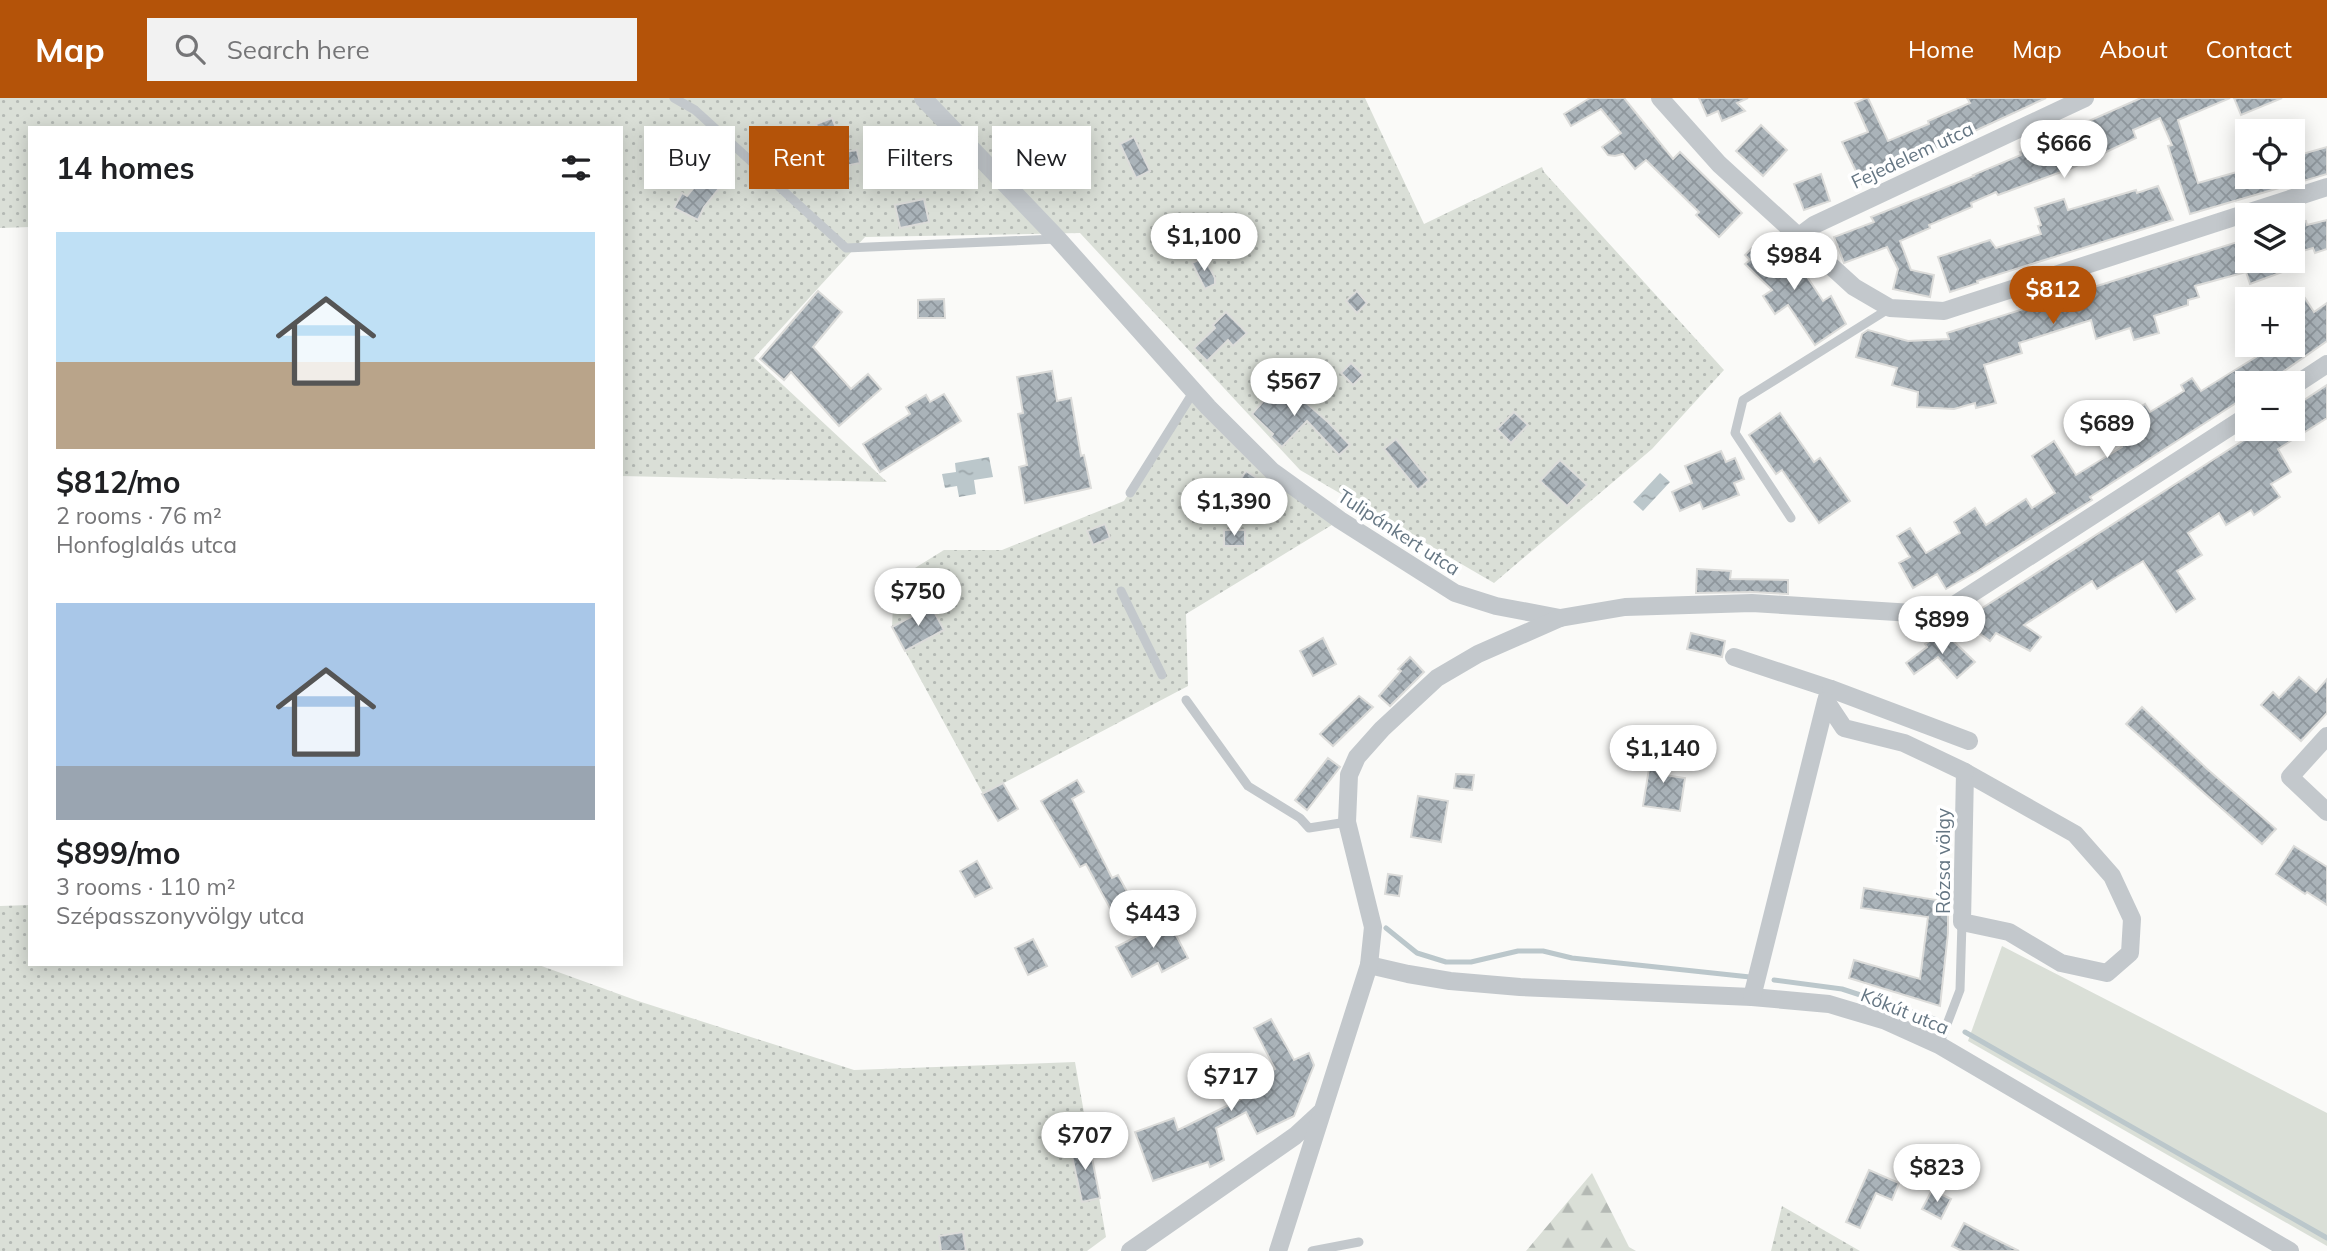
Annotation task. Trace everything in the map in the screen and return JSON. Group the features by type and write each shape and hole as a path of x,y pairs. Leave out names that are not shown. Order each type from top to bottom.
{"street":[{"name":"Tulipánkert utca","path":"923,98 1058,239 1194,391 1272,471 1340,520 1455,593 1496,606 1560,618"},
{"path":"1661,98 1719,164 1798,237 1854,287 1890,307 1944,312 2327,187"},
{"name":"Fejedelem utca","path":"1798,237 1814,225 2085,98"},
{"path":"2305,379 2327,365"},
{"path":"1281,1249 1370,965 1373,927 1347,822 1349,775 1357,757 1437,678 1478,654 1560,618 1625,607 1752,603 1929,614 1954,605 2235,424"},
{"path":"1734,657 1828,695 1969,741"},
{"path":"1752,998 1828,695"},
{"name":"Rózsa völgy","path":"1828,695 1844,728 1904,743 1965,772 2075,834 2112,876 2132,919 2130,953 2107,973 2061,963 2009,932 1962,922 1965,772"},
{"path":"2327,736 2290,777 2327,812"},
{"name":"Kőkút utca","path":"1370,965 1450,981 1520,987 1829,1004 1886,1021 1939,1045 2290,1251"},
{"path":"1130,1251 1295,1136 1323,1110"}],"lane":[{"path":"674,98 695,110 846,248 1058,239"},
{"path":"1791,517 1735,433 1743,400 1890,307"},
{"path":"1130,493 1194,391"},
{"path":"1121,591 1161,676"},
{"path":"1186,700 1248,786 1300,818 1309,828 1347,822"},
{"path":"1939,1045 1960,990 1962,922"},
{"path":"1312,1251 1359,1242"}],"green space":[{"path":"0,98 1365,98 1424,224 1542,167 1724,370 1652,449 1494,583 1300,470 1080,233 865,237 754,358 887,482 623,476 623,126 28,126 28,227 0,228"},
{"path":"1194,391 1340,520 1186,614 1188,686 983,794 892,627 893,604 902,576 944,550 1002,550 1124,501"},
{"path":"28,905 28,966 542,966 638,1001 854,1070 1075,1062 1106,1237 1087,1251 0,1251 0,906"},
{"path":"2002,946 2327,1113 2327,1246 1968,1041"},
{"path":"1592,1173 1629,1247 1636,1251 1526,1251"},
{"path":"1782,1206 1860,1251 1771,1251"}],"water":[{"path":"989,457 993,477 974,480 976,494 959,497 957,486 945,488 942,474 956,472 955,463"},
{"path":"1660,473 1670,482 1643,511 1633,502"}],"building":[{"path":"1590,98 1624,98 1673,159 1680,152 1742,213 1719,237 1696,215 1699,212 1646,160 1635,169 1623,154 1608,155 1602,147 1621,133 1601,109 1571,126 1564,114"},
{"path":"1699,98 1748,98 1737,103 1745,111 1722,121 1718,111 1707,116"},
{"path":"1866,98 1888,141 1970,103 1967,98 2046,98 1931,151 1932,154 1862,184 1842,142 1868,132 1855,103"},
{"path":"2141,98 2230,98 2178,120 2198,183 2235,173 2235,189 2276,189 2190,214 2168,146 2172,145 2160,118 2133,130 2136,138 2072,168 1998,195 1996,192 1971,203 1972,207 1900,241 1911,270 1934,275 1930,297 1893,289 1898,269 1887,247 1844,263 1834,237 1874,222 1871,217 2021,155 2020,152 2067,133 2066,131"},
{"path":"2234,98 2282,98 2241,115"},
{"path":"832,118 835,126 817,126 816,124"},
{"path":"1761,125 1787,150 1763,176 1736,151"},
{"path":"1134,137 1150,171 1136,178 1120,144"},
{"path":"2327,147 2327,174 2305,180 2305,153"},
{"path":"857,150 860,163 849,165 849,151"},
{"path":"1821,174 1830,201 1804,210 1794,184"},
{"path":"2158,186 2173,220 1977,281 1978,283 1950,292 1938,257 1990,240 1996,248 2041,234 2035,208 2064,199 2068,210"},
{"path":"693,189 719,189 704,207 698,220 674,208 682,193 687,196"},
{"path":"924,199 929,222 900,228 895,205"},
{"path":"2327,220 2327,249 2315,253 2313,248 2305,250 2305,221 2307,225"},
{"path":"1764,236 1800,271 1802,269 1823,301 1831,296 1846,324 1815,345 1788,305 1775,314 1763,296 1772,290 1745,264 1750,260 1745,255"},
{"path":"2235,243 2235,273 2242,273 2195,286 2199,297 2188,300 2188,305 2154,316 2159,333 2134,340 2130,328 2096,339 2091,320 2019,343 2022,353 1984,365 1996,403 1976,408 1975,403 1954,409 1917,407 1918,392 1892,385 1897,368 1856,357 1862,334 1868,330 1908,341 1949,339 1947,333"},
{"path":"1204,257 1215,278 1215,284 1205,289 1192,263"},
{"path":"2246,273 2280,273 2250,284"},
{"path":"818,291 842,312 813,347 851,389 868,374 881,389 839,426 791,372 784,380 760,359"},
{"path":"1357,291 1367,303 1357,313 1346,301"},
{"path":"2305,298 2314,312 2327,303 2327,341 2305,356"},
{"path":"944,299 945,318 918,318 918,300"},
{"path":"1226,312 1247,333 1233,346 1228,340 1207,361 1194,348 1215,328 1213,325"},
{"path":"2256,357 2304,357 2284,371 2235,371 2235,404 2090,497 2092,500 1976,572 1946,589 1937,574 1913,588 1899,563 1910,557 1897,536 1910,528 1926,553 1960,533 1954,522 1975,508 1986,525 2026,499 2032,508 2055,493 2032,456 2054,441 2076,475 2122,447 2104,418 2116,411 2121,420 2145,404 2150,412 2184,391 2181,385 2192,378 2201,391"},
{"path":"1351,363 1363,375 1353,385 1341,373"},
{"path":"1052,371 1057,401 1071,398 1081,456 1084,455 1091,488 1025,503 1019,467 1027,465 1018,414 1023,413 1017,377"},
{"path":"1281,381 1350,445 1339,455 1307,421 1282,447 1271,437 1273,434 1252,414"},
{"path":"2327,385 2327,418 2305,432 2305,399"},
{"path":"944,394 961,421 880,472 863,444 910,414 906,407 926,395 930,402"},
{"path":"1514,412 1528,425 1511,443 1497,429"},
{"path":"1780,413 1814,462 1820,458 1850,501 1819,523 1782,470 1776,474 1749,435"},
{"path":"1396,439 1429,480 1418,490 1384,449"},
{"path":"2242,441 2291,441 2278,449 2291,472 2271,484 2280,497 2254,515 2251,510 2226,525 2219,513 2188,533 2202,555 2177,571 2195,599 2176,612 2143,561 2097,589 2092,581 2024,625 2041,637 2030,651 1996,633 1990,641 1962,621"},
{"path":"1721,451 1726,462 1735,458 1744,479 1734,483 1739,495 1703,509 1700,502 1680,511 1672,492 1692,483 1685,466"},
{"path":"1560,460 1587,485 1567,506 1540,481"},
{"path":"1246,471 1278,492 1269,505 1237,484"},
{"path":"1105,524 1110,538 1093,545 1087,531"},
{"path":"1224,530 1245,530 1245,546 1224,546"},
{"path":"1697,569 1731,571 1730,579 1788,580 1788,594 1696,593"},
{"path":"931,606 944,630 905,651 892,627"},
{"path":"1944,632 1975,662 1957,678 1938,657 1914,674 1906,663 1927,647 1925,644"},
{"path":"1691,633 1725,641 1722,657 1687,649"},
{"path":"1323,638 1336,664 1313,676 1300,651"},
{"path":"1410,657 1424,672 1390,706 1379,696"},
{"path":"2299,677 2316,692 2327,679 2327,713 2301,741 2261,705 2273,692 2279,698"},
{"path":"1359,696 1373,707 1333,746 1320,734"},
{"path":"2142,707 2276,829 2262,844 2126,724"},
{"path":"1652,750 1668,752 1664,775 1685,778 1680,811 1643,806"},
{"path":"1328,758 1340,767 1307,810 1295,800"},
{"path":"1456,774 1474,775 1472,790 1454,788"},
{"path":"1077,780 1084,792 1072,799 1112,878 1118,875 1131,899 1111,910 1086,864 1080,867 1041,801"},
{"path":"1003,783 1018,809 998,821 982,794"},
{"path":"1418,796 1448,801 1441,842 1411,837"},
{"path":"2294,846 2327,867 2327,905 2276,874"},
{"path":"977,861 992,888 975,897 960,871"},
{"path":"1388,874 1402,876 1399,896 1385,894"},
{"path":"1864,888 1948,902 1948,933 1940,1006 1849,978 1854,960 1920,979 1928,917 1861,908"},
{"path":"1168,920 1188,958 1162,972 1158,963 1132,977 1116,947"},
{"path":"1033,939 1047,966 1028,975 1015,948"},
{"path":"1271,1019 1294,1060 1309,1053 1314,1065 1294,1116 1257,1134 1246,1112 1216,1128 1224,1160 1210,1167 1208,1162 1153,1181 1135,1132 1174,1118 1178,1130 1251,1094 1246,1082 1275,1069 1254,1028"},
{"path":"1089,1143 1100,1198 1082,1202 1070,1147"},
{"path":"1869,1170 1899,1183 1892,1200 1876,1193 1860,1228 1846,1222"},
{"path":"1932,1190 1951,1199 1941,1219 1922,1209"},
{"path":"1964,1223 2019,1251 1962,1251 1952,1246"},
{"path":"963,1232 966,1251 941,1251 939,1236"}],"waterway":[{"path":"1386,928 1417,953 1446,962 1471,962 1518,951 1543,951 1572,958 1750,977"},
{"path":"1774,980 1842,989 1934,1019"},
{"path":"1965,1032 2327,1238"}]}
